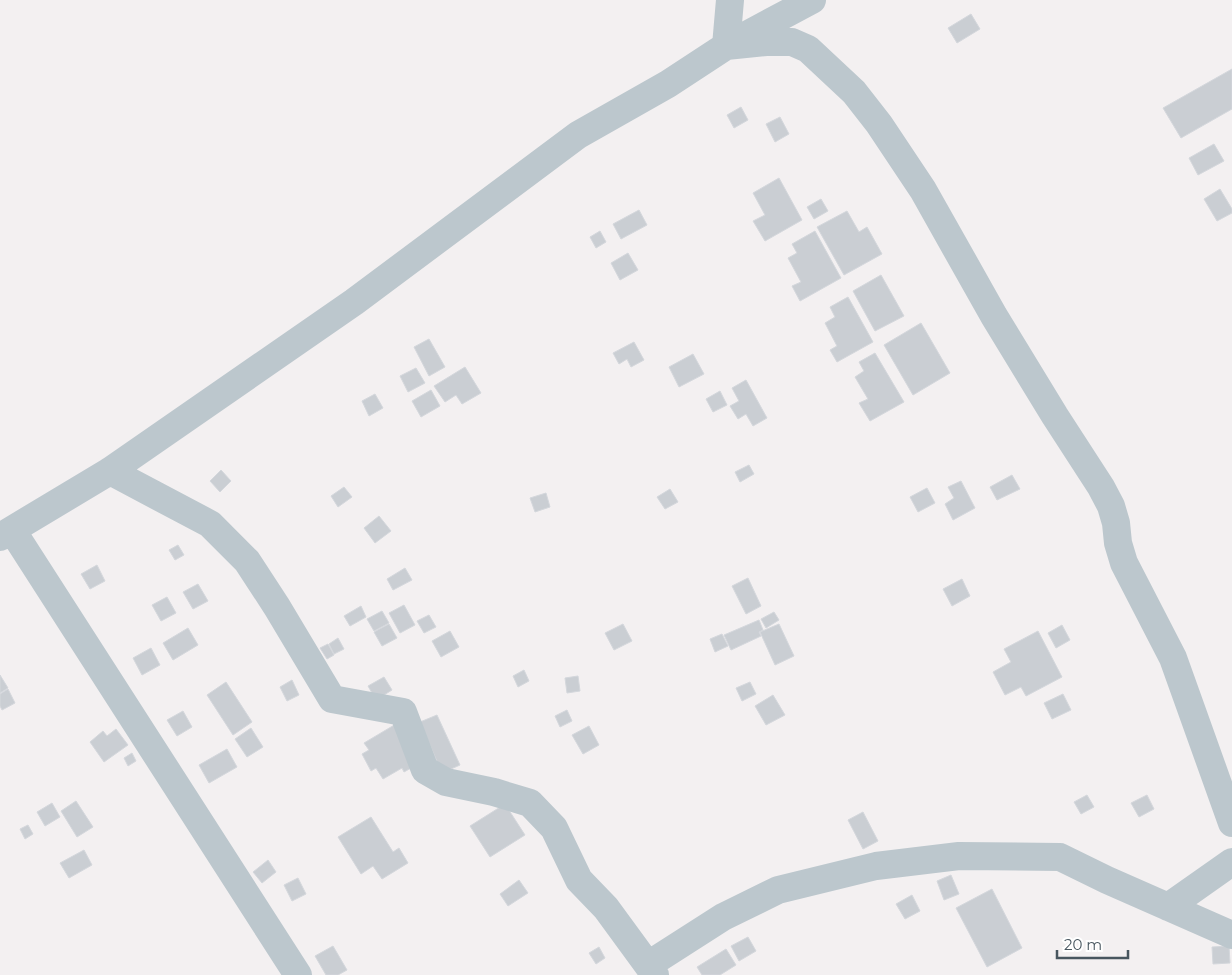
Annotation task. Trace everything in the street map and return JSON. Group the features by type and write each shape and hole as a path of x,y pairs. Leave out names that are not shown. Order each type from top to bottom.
{"street":[{"path":"726,46 730,0"},
{"path":"298,975 6,533 110,471 354,302 578,135 668,84 726,46 812,0"},
{"path":"726,46 766,42 792,42 808,49 854,92 879,124 923,190 994,316 1101,487 1116,523 1118,543 1124,563 1172,658 1232,823"},
{"path":"110,471 210,524 247,561 277,606 332,699 403,712 425,770 446,782 494,792 530,803 554,828 579,880 606,908 651,970 723,917 778,890 876,866 960,856 1060,857 1232,935"},
{"path":"1168,907 1232,862"}],"building":[{"path":"971,14 980,29 957,43 948,28"},
{"path":"1232,69 1232,109 1181,138 1163,108"},
{"path":"741,107 748,120 734,128 727,115"},
{"path":"780,117 789,134 775,142 766,124"},
{"path":"1214,144 1224,161 1198,175 1189,158"},
{"path":"779,178 802,220 765,241 753,221 765,215 753,193"},
{"path":"1220,189 1232,209 1232,213 1217,221 1204,199"},
{"path":"821,199 828,211 814,219 807,207"},
{"path":"639,210 647,225 621,239 613,224"},
{"path":"847,211 859,232 867,227 882,254 844,275 817,227"},
{"path":"600,231 606,242 596,248 590,237"},
{"path":"815,231 841,278 800,301 792,286 801,282 788,258 797,253 792,244"},
{"path":"628,253 638,270 620,280 611,263"},
{"path":"881,275 904,316 875,331 853,291"},
{"path":"848,297 873,342 837,362 830,350 837,346 825,323 835,317 830,307"},
{"path":"921,323 950,373 913,395 884,345"},
{"path":"429,339 445,367 429,376 414,347"},
{"path":"634,342 644,360 631,367 627,359 619,364 613,353"},
{"path":"875,353 904,402 870,421 859,403 868,399 855,377 864,371 859,362"},
{"path":"693,354 704,374 679,387 669,367"},
{"path":"465,367 481,393 462,404 456,395 445,402 434,386"},
{"path":"416,368 425,383 408,392 400,376"},
{"path":"746,380 767,418 753,426 746,414 738,419 730,406 739,401 732,388"},
{"path":"431,390 440,406 421,417 412,401"},
{"path":"720,391 727,405 713,412 706,399"},
{"path":"375,394 383,408 369,416 362,401"},
{"path":"749,465 754,474 740,482 735,472"},
{"path":"221,470 231,481 220,492 210,481"},
{"path":"1012,475 1020,489 997,500 990,487"},
{"path":"961,481 975,508 953,520 945,504 954,498 948,487"},
{"path":"344,487 352,497 338,507 331,496"},
{"path":"927,488 935,503 918,512 910,497"},
{"path":"670,489 678,502 665,509 657,497"},
{"path":"546,493 550,507 535,512 530,498"},
{"path":"379,516 391,531 375,543 364,528"},
{"path":"178,545 184,555 175,560 169,550"},
{"path":"97,565 105,581 90,589 81,574"},
{"path":"405,568 412,580 393,590 387,579"},
{"path":"748,578 761,606 746,614 732,586"},
{"path":"962,579 970,596 952,606 943,589"},
{"path":"198,584 208,601 193,609 183,592"},
{"path":"167,597 176,613 161,621 152,605"},
{"path":"404,605 415,625 400,633 389,613"},
{"path":"361,606 366,617 350,626 344,616"},
{"path":"382,611 389,623 374,631 367,619"},
{"path":"774,612 779,620 766,628 761,619"},
{"path":"429,615 436,627 424,633 417,621"},
{"path":"759,620 763,630 759,632 761,636 731,650 724,635"},
{"path":"389,624 397,638 382,646 374,632"},
{"path":"623,624 632,641 614,650 605,633"},
{"path":"779,624 794,656 775,665 760,632"},
{"path":"1062,625 1070,640 1056,648 1048,633"},
{"path":"188,628 198,645 173,660 163,643"},
{"path":"450,631 459,647 441,657 432,641"},
{"path":"1038,631 1062,677 1026,696 1021,687 1005,695 993,672 1011,662 1004,649"},
{"path":"722,634 728,646 715,652 710,639"},
{"path":"338,638 344,649 334,654 329,644"},
{"path":"328,644 334,655 327,659 320,648"},
{"path":"151,648 160,665 142,675 133,658"},
{"path":"524,670 529,681 518,687 513,676"},
{"path":"0,675 8,688 0,693"},
{"path":"578,676 580,691 567,693 565,678"},
{"path":"384,677 392,690 376,700 368,686"},
{"path":"292,680 299,695 287,701 280,687"},
{"path":"226,682 252,722 233,735 207,695"},
{"path":"750,682 756,694 742,701 736,688"},
{"path":"8,689 15,703 2,710 0,694"},
{"path":"1063,694 1071,710 1052,719 1044,703"},
{"path":"773,695 785,715 766,725 755,706"},
{"path":"567,710 572,721 560,727 555,716"},
{"path":"183,711 192,727 177,736 167,720"},
{"path":"437,715 460,765 442,773 420,722"},
{"path":"396,724 420,763 404,772 402,768 383,779 376,768 371,771 362,754 369,750 364,743"},
{"path":"589,726 599,745 583,754 572,735"},
{"path":"251,728 263,747 247,757 235,739"},
{"path":"116,729 128,745 104,762 90,742 103,731 107,736"},
{"path":"227,749 237,767 209,783 199,765"},
{"path":"132,753 136,761 128,766 124,758"},
{"path":"1087,795 1094,807 1081,814 1074,802"},
{"path":"1147,795 1154,809 1139,817 1131,803"},
{"path":"76,801 93,827 77,837 61,811"},
{"path":"52,803 60,817 45,826 37,812"},
{"path":"505,804 525,835 490,857 470,826"},
{"path":"863,812 878,841 863,849 848,820"},
{"path":"371,817 393,852 399,848 408,863 382,879 373,866 361,874 338,837"},
{"path":"28,825 33,834 25,839 20,829"},
{"path":"84,850 92,865 69,878 60,863"},
{"path":"268,860 276,872 262,883 253,872"},
{"path":"951,875 959,894 944,900 937,881"},
{"path":"298,878 306,894 292,901 284,885"},
{"path":"519,880 528,893 508,906 500,894"},
{"path":"992,889 1022,948 987,967 956,908"},
{"path":"912,895 920,911 905,919 896,904"},
{"path":"748,937 756,951 739,961 731,946"},
{"path":"333,946 347,970 338,975 326,975 315,956"},
{"path":"1229,946 1230,963 1213,964 1212,947"},
{"path":"599,947 605,958 596,964 589,953"},
{"path":"726,949 736,965 720,975 702,975 697,967"}]}
